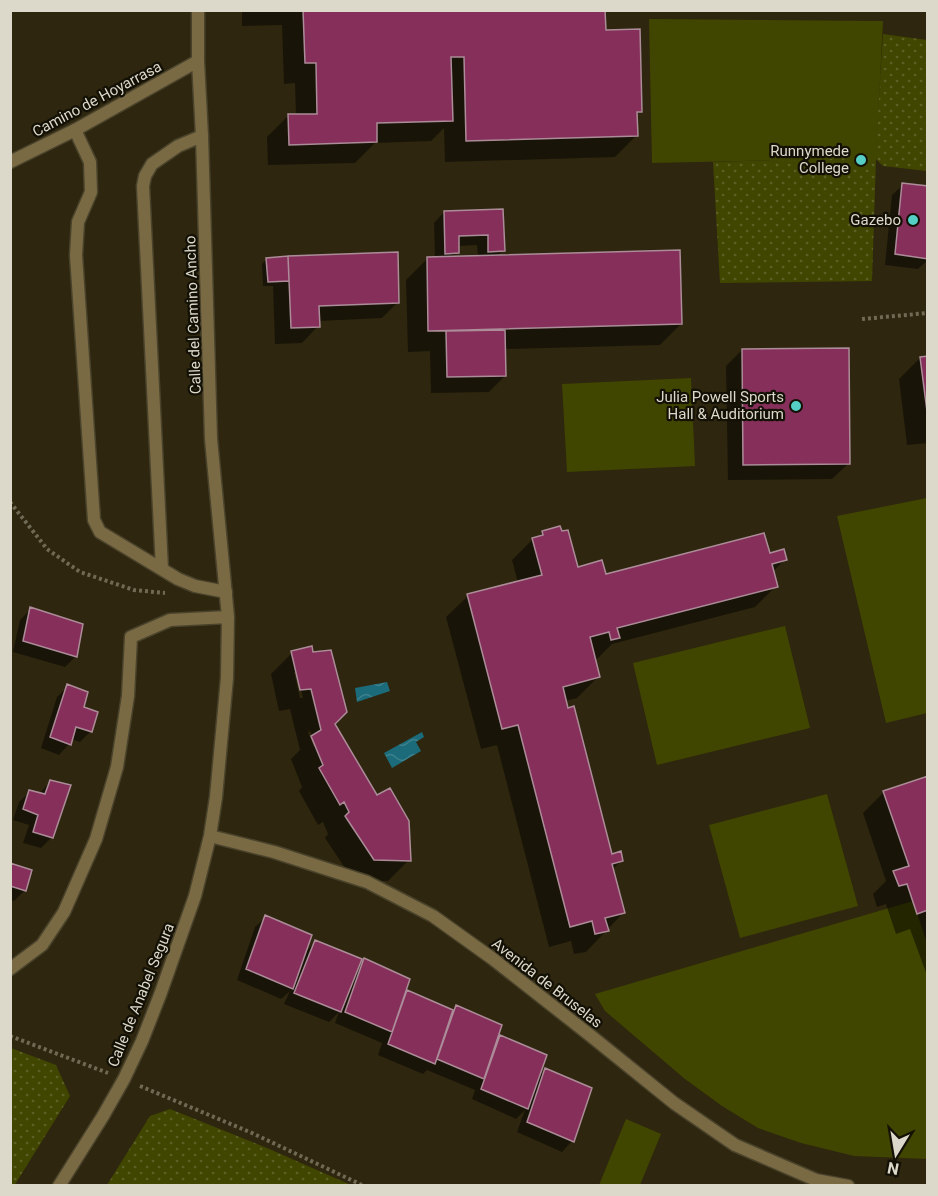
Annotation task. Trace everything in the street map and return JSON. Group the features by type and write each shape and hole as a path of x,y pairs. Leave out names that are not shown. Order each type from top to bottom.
{"street":[{"name":"Calle del Camino Ancho","path":"198,10 211,439 228,617 227,678 210,836"},
{"name":"Camino de Hoyarrasa","path":"10,162 75,130 198,61"},
{"path":"75,130 90,162 91,192 78,222 76,255 94,520 100,532 178,579 195,586 226,592"},
{"path":"162,569 143,186 145,176 152,164 178,146 202,136"},
{"path":"10,969 42,945 48,937 64,912 96,839 117,767 128,696 131,637 170,620 228,617"},
{"name":"Calle de Anabel Segura","path":"59,1185 103,1116 142,1041 195,896 210,836"},
{"name":"Avenida de Bruselas","path":"210,836 274,852 366,882 433,916 502,966 674,1103 735,1145 816,1180 848,1185"}],"path":[{"path":"862,319 927,313"},
{"path":"10,502 47,549 80,572 134,590 168,593"},
{"path":"10,1036 124,1079 252,1133 364,1185"}],"green space":[{"path":"649,19 883,21 876,158 652,163"},
{"name":"Runnymede College","path":"883,34 927,40 927,171 883,166 876,159 872,281 720,283 713,162 875,157"},
{"path":"691,378 695,466 567,472 562,384"},
{"path":"927,498 927,713 886,723 837,516"},
{"path":"785,626 810,728 657,765 633,663"},
{"path":"827,794 858,906 740,938 709,825"},
{"path":"913,901 927,943 927,1159 854,1156 801,1143 758,1128 685,1079 605,1011 595,994"},
{"path":"11,1048 56,1065 70,1096 14,1186 10,1185"},
{"path":"170,1109 351,1185 107,1185 150,1116"},
{"path":"626,1119 661,1134 640,1185 599,1185"}],"water":[{"path":"387,682 390,691 357,702 355,688"},
{"path":"422,732 424,737 416,742 421,751 392,768 384,753"}],"building":[{"path":"303,10 605,10 606,30 640,29 642,112 637,112 638,136 466,141 464,57 451,57 453,121 377,123 377,142 289,145 288,114 317,114 316,63 305,63"},
{"name":"Gazebo","path":"902,183 928,186 928,259 895,254"},
{"path":"503,209 505,251 488,252 488,235 459,236 459,253 445,254 444,211"},
{"path":"680,250 682,324 428,331 427,257"},
{"path":"398,252 399,303 319,306 320,327 291,328 288,256"},
{"path":"288,256 289,281 268,282 266,258"},
{"path":"505,330 506,376 447,377 446,331"},
{"name":"Julia Powell Sports Hall & Auditorium","path":"849,348 850,464 743,465 742,349"},
{"path":"928,356 928,419 920,357"},
{"path":"560,526 562,531 568,530 578,567 602,560 606,574 764,533 770,553 784,549 787,560 772,564 778,587 617,628 620,638 611,640 609,632 590,637 600,677 563,687 568,708 574,706 612,854 621,851 623,861 612,864 625,913 605,918 609,931 595,934 592,921 570,927 518,725 502,729 467,594 542,575 532,538 543,535 542,531"},
{"path":"30,607 83,624 77,657 23,641"},
{"path":"312,646 313,652 331,650 347,712 335,724 377,795 390,788 409,821 411,861 374,860 345,816 349,812 344,802 340,805 319,768 323,765 311,736 321,730 311,689 300,690 291,651"},
{"path":"67,684 88,692 84,707 98,712 92,732 76,727 71,745 50,737"},
{"path":"928,776 928,910 917,914 907,884 899,886 893,871 909,866 883,791"},
{"path":"50,780 71,785 53,838 33,832 38,815 23,809 29,790 45,794"},
{"path":"10,863 32,870 26,891 10,886"},
{"path":"265,915 312,935 293,989 246,969"},
{"path":"315,940 362,959 341,1012 294,993"},
{"path":"364,958 410,979 392,1032 345,1012"},
{"path":"407,990 453,1010 435,1064 388,1044"},
{"path":"456,1005 502,1025 484,1079 437,1059"},
{"path":"500,1035 547,1055 528,1109 481,1089"},
{"path":"545,1068 592,1088 574,1142 527,1122"}],"place":[{"name":"Runnymede College","path":"861,160"},
{"name":"Gazebo","path":"913,220"},
{"name":"Julia Powell Sports Hall & Auditorium","path":"796,406"}]}
